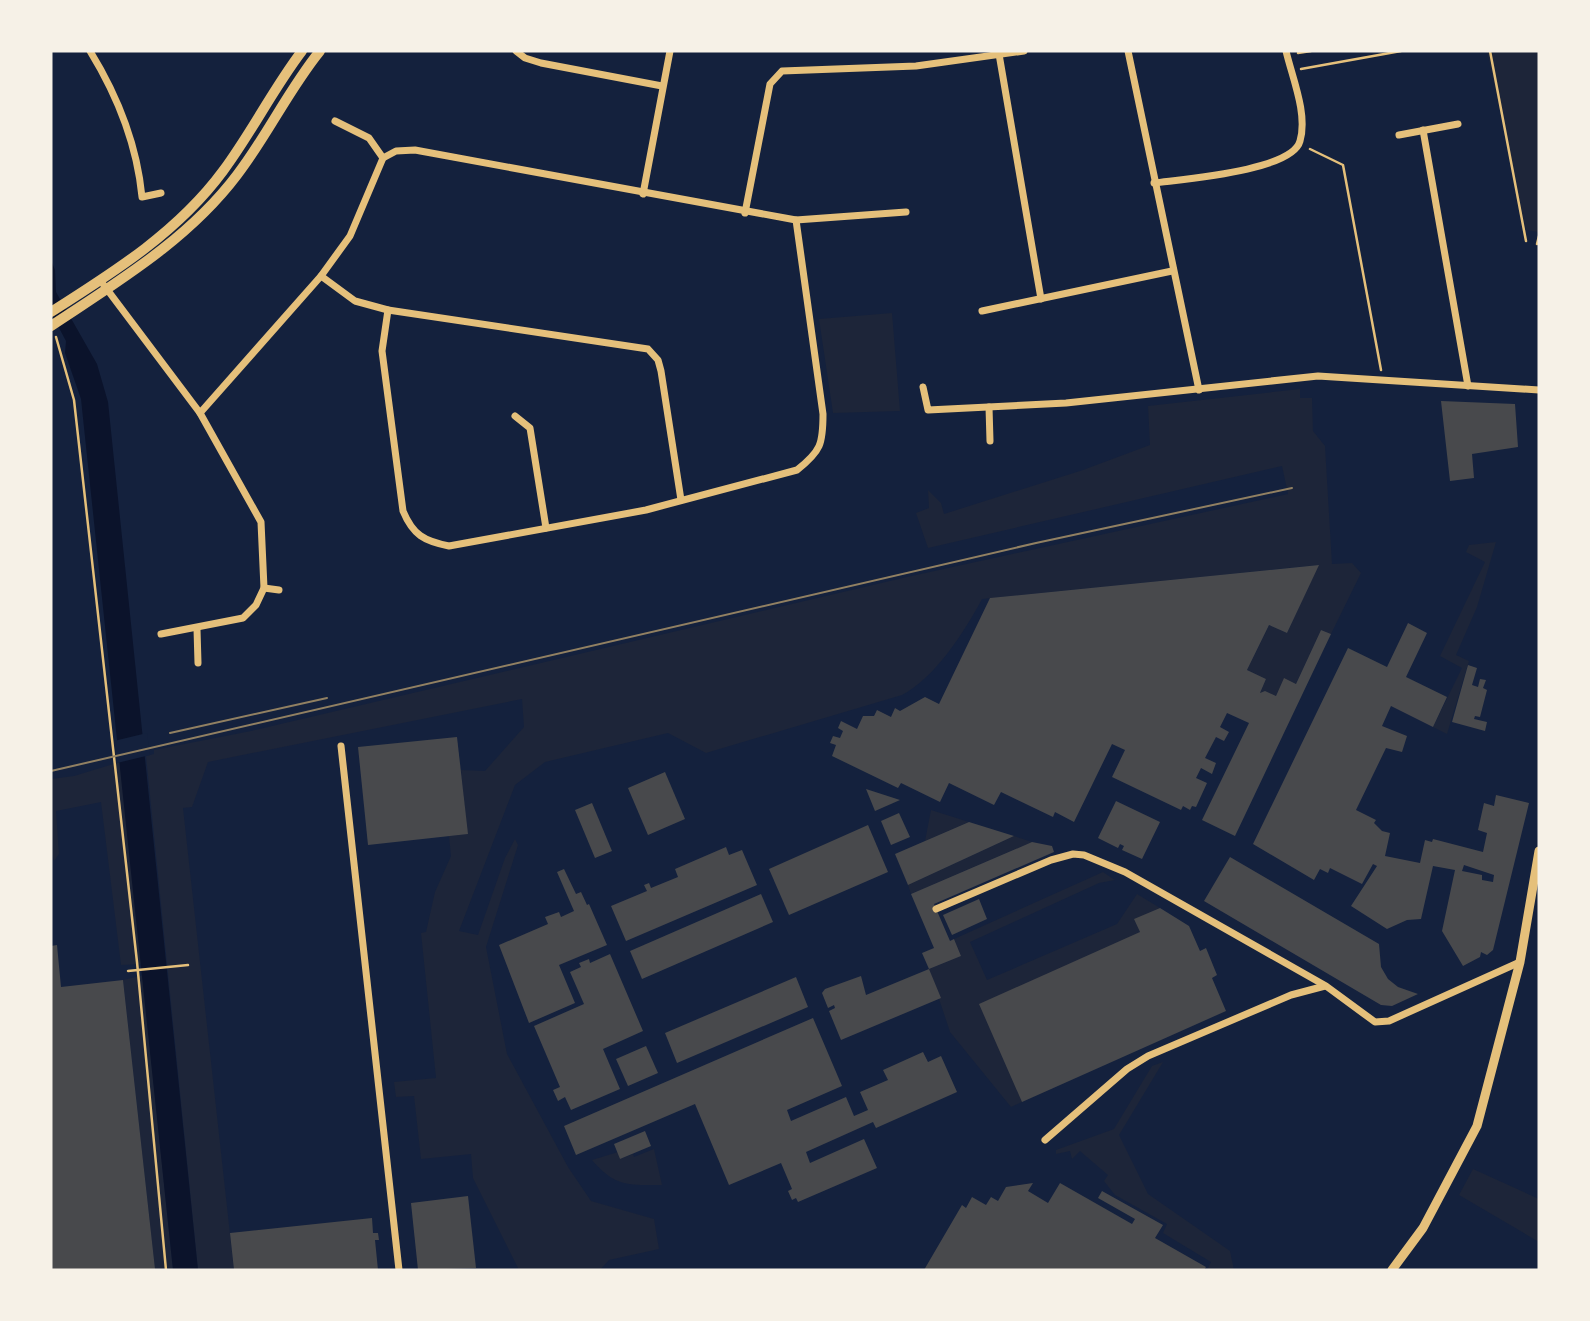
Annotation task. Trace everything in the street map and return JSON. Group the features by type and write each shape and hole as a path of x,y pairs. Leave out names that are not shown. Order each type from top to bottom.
{"main road":[{"path":"104,284 204,195 253,127 302,51"},
{"path":"51,312 73,304 162,250 210,207 266,135 320,51"},
{"path":"51,327 73,304"}],"street":[{"path":"90,51 119,104 140,174 142,197 161,192"},
{"path":"516,51 525,58 541,63 662,86"},
{"path":"643,194 670,51"},
{"path":"745,213 774,77 782,71 916,66 1024,51"},
{"path":"1128,51 1199,390"},
{"path":"1154,183 1269,164 1288,157 1300,144 1299,103 1286,51"},
{"path":"999,54 1041,299"},
{"path":"335,121 369,138 383,158"},
{"path":"1399,135 1458,124"},
{"path":"1423,130 1468,386"},
{"path":"200,413 321,276 350,236 383,158 396,151 415,150 745,213 796,220 906,212"},
{"path":"388,310 382,351 403,511 409,526 423,540 449,546 646,510 797,471 815,456 823,439 823,414 796,220"},
{"path":"982,311 1172,271"},
{"path":"321,276 355,301 388,310 648,349 658,360 661,371 681,500"},
{"path":"104,284 200,413 261,522 264,588 256,604 243,618 161,634"},
{"path":"923,387 928,410 1199,390 1318,376 1539,390"},
{"path":"989,407 990,441"},
{"path":"515,416 530,428 547,528"},
{"path":"264,588 279,590"},
{"path":"197,629 198,663"},
{"path":"341,746 399,1270"},
{"path":"1392,1270 1423,1228 1477,1126 1520,962 1539,851"},
{"path":"936,909 1051,860 1073,854 1084,855 1133,876 1326,986 1375,1022 1389,1021 1520,962"},
{"path":"1045,1140 1127,1069 1148,1056 1290,995 1326,986"}],"path":[{"path":"1291,71 1401,51"},
{"path":"1490,51 1526,241"},
{"path":"1300,144 1343,165 1383,380"},
{"path":"1537,244 1539,236"},
{"path":"51,327 60,343 74,400 137,962 166,1270"},
{"path":"128,971 188,965"}],"shaded area":[{"path":"1487,51 1539,51 1538,232 1526,230"},
{"path":"51,260 55,270 56,292 97,364 108,402 198,1270 173,1270 81,399 65,353 66,341 51,313"},
{"path":"892,313 900,411 833,413 819,319"},
{"path":"1300,389 1300,398 1312,398 1313,431 1325,446 1332,564 1352,563 1361,573 1331,634 1321,630 1296,684 1284,679 1276,696 1260,693 1266,679 1247,670 1269,625 1287,633 1318,565 982,599 958,639 937,666 902,695 706,753 668,733 545,762 515,785 459,931 478,935 505,858 515,839 518,845 486,947 507,1054 568,1167 591,1201 654,1219 659,1249 609,1260 600,1270 519,1270 473,1178 471,1154 421,1159 414,1096 396,1097 394,1082 436,1078 421,933 426,932 435,892 451,856 449,836 467,834 461,770 485,771 524,727 522,699 208,762 192,807 183,808 234,1270 198,1270 146,756 154,754 154,750 251,731 907,577 1288,494 1282,466 928,548 916,513 929,508 928,490 941,503 944,514 1083,470 1150,445 1148,406"},
{"path":"1496,542 1477,607 1456,655 1469,661 1447,734 1433,727 1462,668 1440,656 1485,562 1466,552 1469,545"},
{"path":"120,762 142,964 121,965 101,802 56,811 59,854 54,861 51,851 51,779 74,776"},
{"path":"931,810 969,822 925,841"},
{"path":"1014,836 1032,842 911,894 908,885"},
{"path":"1103,872 1115,880 1099,883 970,942 987,980 1117,924 1137,894 1160,908 1135,919 1140,932 1022,1102 1011,1107 950,1032 929,969 961,956 954,939"},
{"path":"144,975 173,1270 155,1270 123,980"},
{"path":"1163,1062 1119,1135 1148,1194 1230,1251 1234,1270 1207,1270 1211,1262 1163,1233 1167,1224 1115,1195 1104,1181 1108,1175 1080,1151 1072,1159 1070,1151 1056,1154 1056,1150 1114,1129 1152,1066"},
{"path":"654,1149 662,1185 623,1183 608,1175 592,1160 618,1152 620,1159 633,1154 634,1157"},
{"path":"1473,1169 1539,1199 1539,1242 1459,1195"}],"pier":[{"path":"147,733 150,755 117,763 114,741"}],"building":[{"path":"1441,401 1515,404 1518,447 1472,454 1474,478 1450,481"},
{"path":"1319,565 1287,633 1269,625 1247,670 1266,679 1260,693 1265,691 1276,696 1284,678 1296,684 1321,630 1331,634 1235,836 1202,820 1249,723 1227,713 1220,727 1229,732 1224,741 1216,737 1205,758 1216,763 1212,774 1201,768 1196,778 1207,783 1196,807 1192,806 1190,810 1183,806 1181,810 1112,777 1125,750 1112,744 1074,822 1055,812 1053,817 1001,792 994,805 949,783 940,802 901,783 898,788 832,756 836,745 830,743 833,736 840,738 843,731 838,728 841,721 857,729 863,716 874,716 877,710 891,717 895,708 900,711 925,697 939,704 990,598"},
{"path":"1408,623 1427,633 1406,677 1447,697 1433,727 1391,706 1382,726 1407,736 1402,752 1386,748 1356,810 1376,820 1374,823 1382,831 1390,833 1385,856 1420,863 1425,840 1432,842 1433,839 1483,852 1487,833 1478,830 1484,803 1494,806 1496,795 1529,803 1493,950 1487,955 1481,952 1480,957 1463,966 1442,931 1455,870 1433,866 1421,919 1407,920 1387,929 1351,906 1377,866 1373,864 1362,884 1330,868 1328,873 1320,869 1314,880 1253,844 1348,648 1387,667","holes":["1464,865 1494,875 1493,882 1482,880 1482,875 1462,871"]},
{"path":"1468,665 1477,668 1472,685 1478,687 1480,679 1486,680 1483,688 1487,690 1480,717 1475,716 1474,719 1487,722 1485,731 1452,722"},
{"path":"457,737 468,834 368,845 358,747"},
{"path":"665,772 685,819 648,835 628,788"},
{"path":"866,789 900,800 875,811"},
{"path":"1116,801 1160,822 1142,859 1122,850 1124,846 1120,844 1118,848 1098,838"},
{"path":"592,803 612,851 595,858 575,810"},
{"path":"899,813 910,837 891,845 881,821"},
{"path":"969,822 1014,836 908,885 895,854"},
{"path":"868,825 888,872 789,915 769,869"},
{"path":"1032,842 1052,846 1054,852 934,904 950,941 954,939 961,956 929,969 922,953 934,948 911,894"},
{"path":"726,847 729,855 742,850 757,885 626,941 611,906 647,891 644,885 649,883 651,888 678,877 675,869"},
{"path":"1230,857 1379,944 1381,967 1388,979 1398,987 1418,994 1392,1006 1381,1005 1204,901"},
{"path":"564,869 576,894 581,892 587,905 589,904 607,945 559,965 575,1003 529,1023 499,945 548,924 545,917 559,912 561,917 574,911 557,872"},
{"path":"761,894 773,922 642,979 630,951"},
{"path":"979,899 987,919 952,935 943,915"},
{"path":"1160,908 1189,926 1200,951 1206,948 1217,975 1212,978 1226,1011 1022,1102 979,1004 1140,932 1134,919"},
{"path":"57,945 61,987 123,980 155,1269 51,1270 51,946"},
{"path":"610,954 643,1031 603,1049 620,1089 571,1110 565,1097 558,1101 553,1090 560,1087 534,1026 584,1004 570,972 581,967 579,963 589,959 590,963"},
{"path":"929,969 941,998 841,1040 829,1011 835,1008 834,1005 828,1008 822,993 825,989 861,976 866,995"},
{"path":"796,977 808,1007 677,1063 665,1033"},
{"path":"813,1018 842,1086 787,1110 791,1121 846,1097 854,1116 868,1110 860,1092 888,1080 883,1070 923,1052 928,1062 941,1056 957,1092 876,1128 873,1122 806,1152 810,1163 864,1139 877,1168 798,1202 796,1198 792,1200 788,1191 792,1189 781,1163 729,1185 695,1104 576,1155 564,1126"},
{"path":"646,1046 658,1073 628,1086 616,1059"},
{"path":"645,1131 651,1146 620,1159 614,1144"},
{"path":"1033,1183 1028,1191 1048,1203 1060,1183 1132,1224 1135,1219 1098,1198 1102,1191 1163,1225 1155,1238 1206,1267 1204,1270 924,1270 962,1205 966,1208 972,1197 986,1205 991,1197 998,1201 1006,1187"},
{"path":"468,1196 476,1268 418,1270 411,1203"},
{"path":"372,1218 373,1233 378,1233 379,1240 375,1240 378,1270 234,1270 230,1233"}],"tram line":[{"path":"51,771 1036,543 1292,488"},
{"path":"170,733 327,698"}]}
